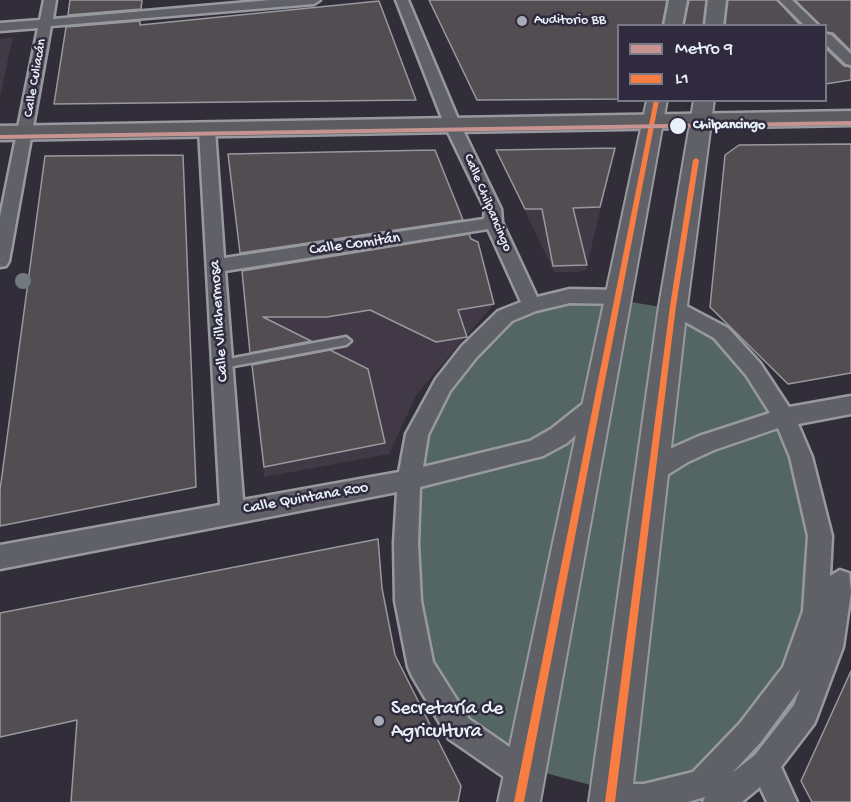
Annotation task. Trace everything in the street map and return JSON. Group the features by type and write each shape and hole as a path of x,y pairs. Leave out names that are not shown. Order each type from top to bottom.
{"main road":[{"path":"673,24 678,0"},
{"path":"714,24 717,0"},
{"path":"522,788 655,112"},
{"path":"0,133 453,126 655,112 851,118"},
{"path":"611,800 673,306 703,112"}],"street":[{"name":"Calle Culiacán","path":"0,261 50,0"},
{"path":"0,27 314,0"},
{"name":"Calle Chilpancingo","path":"402,0 453,126 493,210 494,222 532,305"},
{"path":"785,0 811,24"},
{"path":"827,40 851,61"},
{"name":"Calle Villahermosa","path":"207,130 232,512"},
{"name":"Calle Comitán","path":"216,266 475,227 494,222"},
{"path":"522,788 459,729 421,667 408,601 406,543 410,480 417,434 443,385 469,352 505,316 532,305 570,296 618,297"},
{"path":"611,800 644,799 701,784 750,733 794,675 816,611 820,536 801,457 784,417 753,369 721,333 673,306"},
{"name":"Calle Quintana Roo","path":"0,558 232,512 410,480 535,449 559,436 597,404"},
{"path":"651,475 689,451 784,417 851,405"},
{"path":"718,802 765,765 804,714 830,647 840,582"},
{"path":"765,765 782,802"}],"lane":[{"path":"223,364 346,340"}],"shaded area":[{"path":"13,37 7,64 0,97 0,39"},
{"path":"615,148 586,270 554,272 496,150"},
{"path":"478,242 494,304 417,394 389,454 264,477 243,282"},
{"path":"596,296 684,311 721,333 801,457 820,536 794,675 707,778 644,799 507,763 433,687 406,554 412,463 477,333 502,308 558,298"}],"building":[{"path":"70,0 142,0 141,9 68,15"},
{"path":"429,0 667,0 662,24 617,24 617,99 477,100"},
{"path":"689,0 706,0 703,24 684,24"},
{"path":"728,0 777,0 799,24 725,24"},
{"path":"795,0 851,0 851,51 833,33 827,32 827,24 819,24"},
{"path":"379,1 416,100 54,104 66,27 140,21 140,25"},
{"path":"827,50 844,66 851,67 851,80 827,84"},
{"path":"851,144 851,373 788,384 710,307 725,155 739,145"},
{"path":"615,148 600,207 573,208 587,265 553,266 542,209 525,209 496,150"},
{"path":"435,150 463,220 240,253 228,154"},
{"path":"183,155 196,487 0,526 0,490 45,156"},
{"path":"469,234 471,239 478,242 494,304 458,310 467,337 436,342 370,310 327,317 263,317 311,341 250,353 242,271"},
{"path":"330,350 368,369 385,443 264,467 252,365"},
{"path":"378,539 382,588 395,655 461,786 458,802 71,802 77,720 0,737 0,613"},
{"path":"851,671 851,802 812,802 801,781"}],"metro line":[{"name":"9","path":"0,137 851,123"}],"transit line":[{"name":"L1","path":"519,802 657,102"},
{"name":"L1","path":"610,802 673,306 696,160"}],"place":[{"name":"Auditorio BB","path":"522,21"},
{"name":"Chilpancingo","path":"678,126"},
{"name":"Secretaría de Agricultura","path":"379,721"}]}
